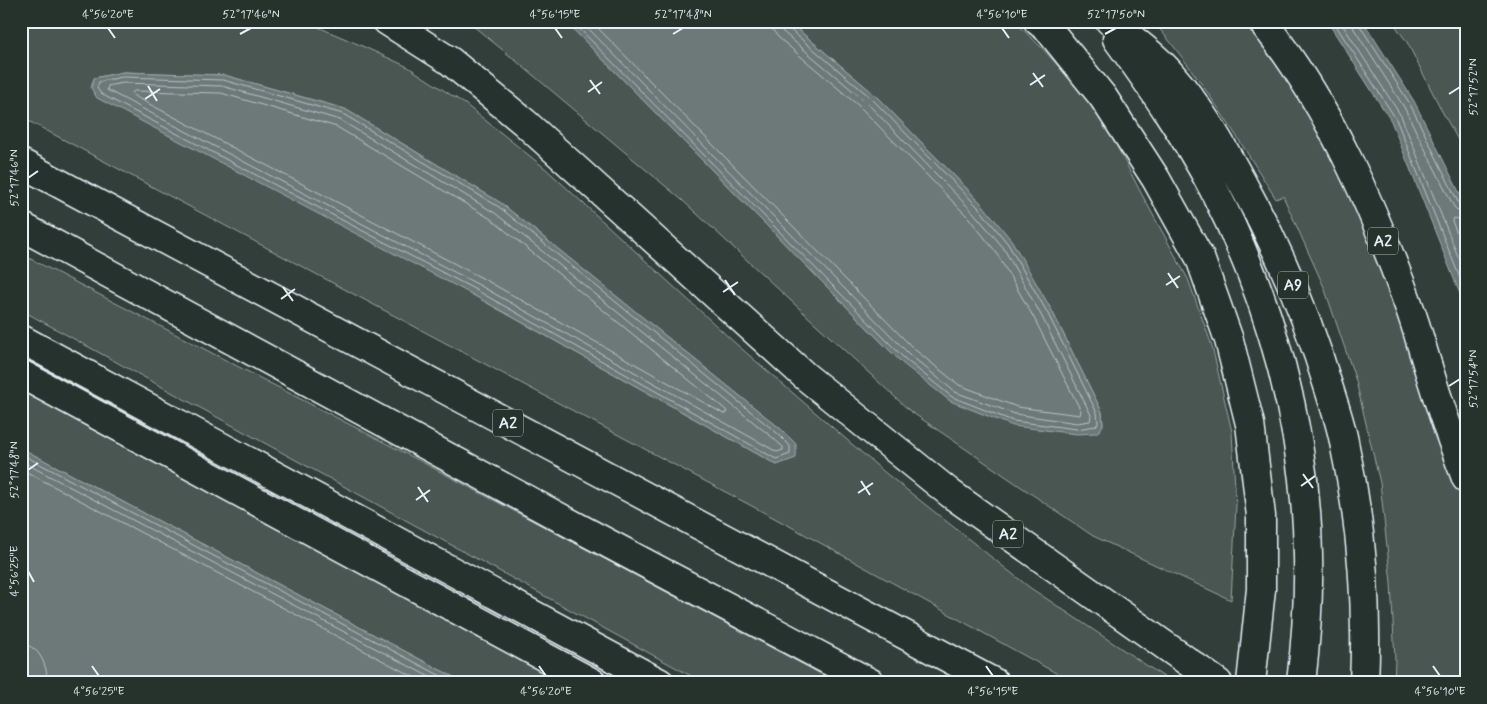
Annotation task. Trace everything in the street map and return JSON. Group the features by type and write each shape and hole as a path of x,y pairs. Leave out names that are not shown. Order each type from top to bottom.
{"main road":[{"name":"A2","path":"387,21 450,61 524,122 805,376 951,494 1218,683"},
{"path":"1038,21 1049,30 1103,97 1156,179 1200,258 1229,340 1250,424 1261,516 1262,589 1252,683"},
{"name":"A9","path":"1105,21 1169,115 1212,186 1248,263 1281,364 1298,443 1307,516 1308,592 1301,683"},
{"name":"A9","path":"1110,21 1156,58 1170,72 1216,136 1265,224 1306,316 1322,363 1344,442 1358,529 1364,601 1364,683"},
{"name":"A2","path":"1262,21 1281,45 1329,123 1367,199 1411,311 1428,369 1466,478"},
{"name":"A2","path":"21,163 995,683"},
{"path":"21,226 581,530 871,683"},
{"path":"21,339 660,683"},
{"path":"21,352 70,400"},
{"path":"21,374 594,683"}],"shaded area":[{"path":"21,21 304,21 408,67 465,104 546,169 735,343 883,471 1029,587 1173,683 1074,683 795,529 21,117","holes":["123,72 224,75 345,109 501,203 781,429 796,444 777,465 473,295 94,78"]},
{"path":"467,21 565,21 902,363 1103,425 1102,412 1051,309 982,204 873,93 788,21 1014,21 1044,50 1100,113 1188,279 1212,346 1232,432 1236,506 1231,600 1093,536 910,411 682,200"},
{"path":"1153,21 1246,21 1304,106 1344,177 1378,256 1466,509 1466,683 1394,683 1395,660 1391,583 1380,483 1356,381 1324,287 1283,196 1276,199 1203,85"},
{"path":"1392,21 1466,21 1466,154 1407,42"},
{"path":"21,254 422,462 838,683 704,683 21,310"},
{"path":"21,365 608,683 465,683 21,448"}],"water":[{"path":"565,21 788,21 873,93 982,204 1012,241 1051,309 1102,412 1103,425 1100,430 1096,433 1077,434 1013,426 950,401 902,363"},
{"path":"1327,21 1363,21 1414,101 1466,206 1466,309 1391,121"},
{"path":"123,72 224,75 345,109 501,203 781,429 796,444 796,458 777,465 473,295 97,98 91,88 94,78"},
{"path":"21,448 465,683 29,683 21,657"}]}
